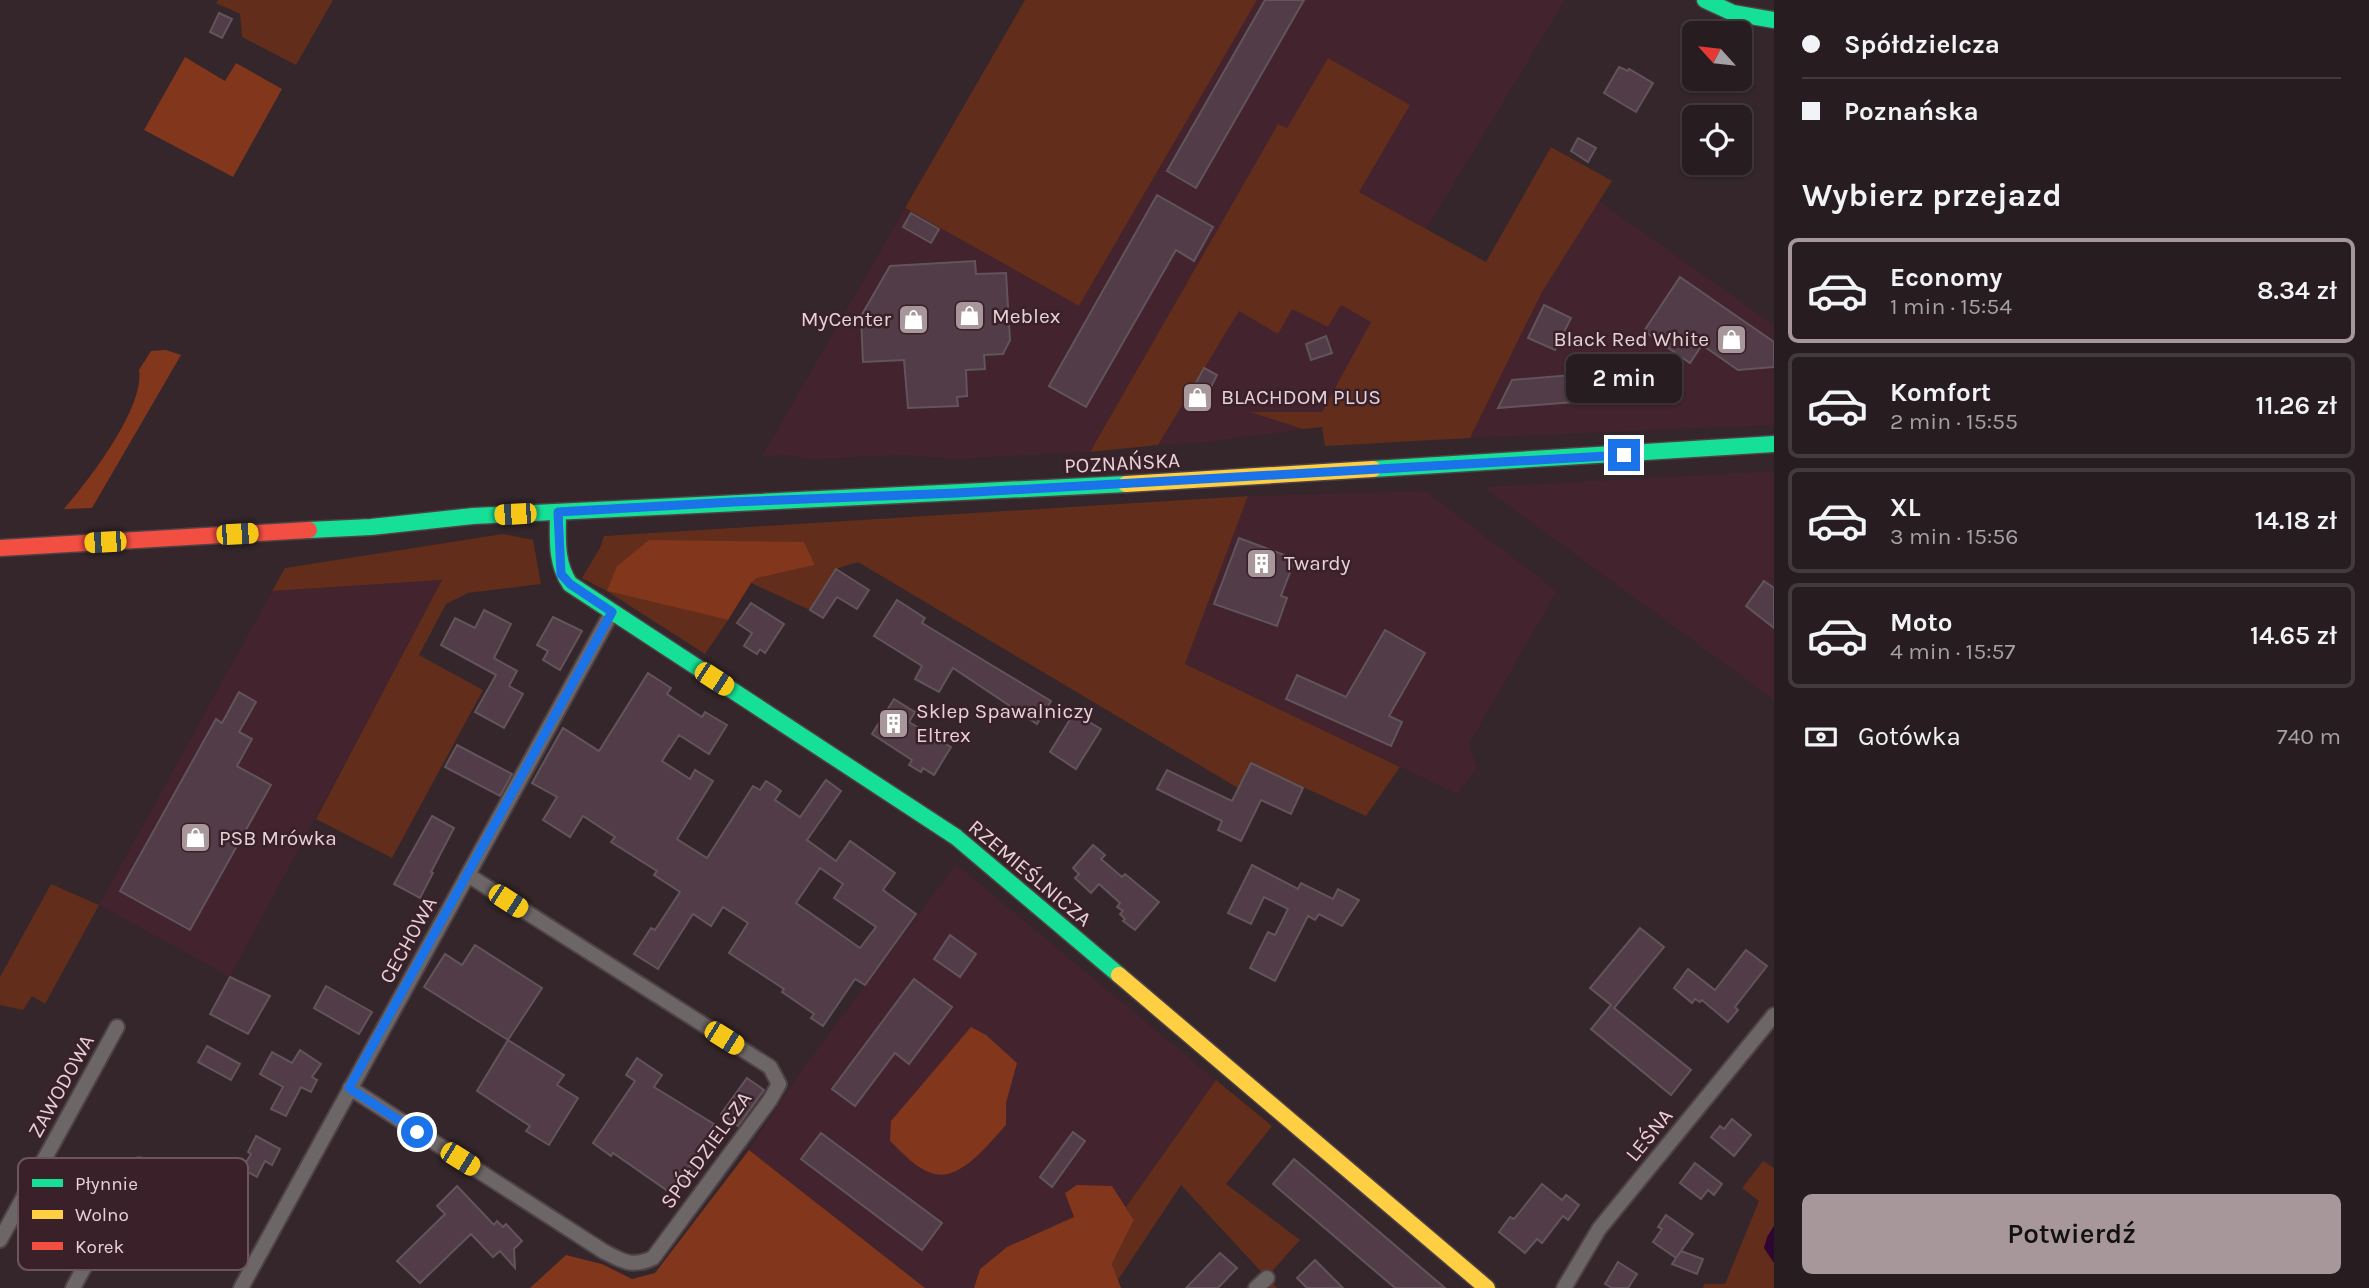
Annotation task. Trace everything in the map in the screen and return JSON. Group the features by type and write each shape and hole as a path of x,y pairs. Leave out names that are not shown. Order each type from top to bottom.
{"main road":[{"path":"1705,0 1733,13 1774,20"},
{"name":"POZNAŃSKA","path":"0,548 371,527 472,516 1121,484 1774,444"},
{"name":"RZEMIEŚLNICZA","path":"558,512 561,574 570,584 956,837 1488,1288"}],"street":[{"name":"CECHOWA","path":"241,1288 612,612"},
{"name":"SPÓŁDZIELCZA","path":"349,1088 603,1251 624,1262 642,1264 653,1258 779,1084 770,1067 468,875"},
{"name":"LEŚNA","path":"1564,1288 1600,1229 1774,1014"},
{"name":"ZAWODOWA","path":"45,1158 117,1027"},
{"name":"ZAWODOWA","path":"0,1240 18,1207"},
{"path":"73,1288 83,1270"}],"shaded area":[{"path":"218,0 333,0 296,65 242,37 240,14 216,3"},
{"path":"1025,0 1257,0 1079,306 905,208"},
{"path":"1257,0 1565,0 1426,230 1359,192 1410,105 1328,58 1287,128 1278,124 1090,452 954,459 906,455 808,459 783,454 761,458 905,208 1079,306"},
{"path":"185,57 225,81 236,63 282,89 233,177 144,130"},
{"path":"1328,58 1410,105 1359,192 1486,262 1551,147 1612,181 1542,292 1470,438 1325,446 1322,427 1303,429 1250,412 1322,412 1371,322 1341,305 1328,327 1292,309 1278,334 1239,311 1158,445 1090,452 1278,124 1287,128"},
{"path":"1599,201 1774,325 1774,425 1470,438 1542,292"},
{"path":"1341,305 1371,322 1322,427 1198,443 1158,445 1239,310 1292,308 1328,327"},
{"path":"166,350 181,355 92,508 64,509 113,443 133,404 139,370 151,351"},
{"path":"1774,471 1774,700 1483,487"},
{"path":"1426,491 1557,591 1469,744 1477,768 1457,794 1185,664 1248,496"},
{"path":"1248,496 1185,664 1400,767 1366,816 1251,763 1238,788 858,562 836,569 810,610 751,583 757,578 815,565 803,542 608,591 728,620 705,654 582,578 604,536"},
{"path":"503,534 533,540 541,584 468,593 446,604 419,655 483,690 392,858 316,819 442,580 272,591 285,568"},
{"path":"649,540 804,542 815,565 757,578 728,620 607,591 617,566"},
{"path":"443,580 230,977 99,905 272,591"},
{"path":"956,864 1216,1080 1126,1207 1112,1186 1075,1217 1007,1247 980,1269 974,1288 925,1288 749,1150 801,1071"},
{"path":"51,884 99,905 45,1004 32,996 23,1010 0,1005 0,977"},
{"path":"971,1027 986,1035 1017,1063 1006,1103 1006,1125 965,1166 945,1175 935,1174 916,1165 890,1141 891,1121"},
{"path":"1216,1080 1272,1126 1226,1184 1300,1240 1267,1277 1277,1288 1256,1288 1266,1277 1181,1185 1118,1280 1112,1264 1134,1220 1126,1207"},
{"path":"749,1150 925,1288 530,1288 566,1255 602,1264 632,1279 655,1273"},
{"path":"1763,1161 1774,1168 1774,1288 1703,1288 1704,1284 1725,1284 1759,1201 1742,1188"},
{"path":"1077,1185 1112,1186 1134,1220 1112,1264 1121,1288 974,1288 980,1269 1007,1247 1074,1217 1065,1193"},
{"path":"1774,1226 1774,1263 1764,1248"}],"building":[{"path":"1265,0 1304,0 1196,188 1167,171"},
{"path":"219,13 232,19 222,38 210,32"},
{"path":"1619,67 1628,71 1629,69 1653,83 1636,112 1604,93"},
{"path":"1578,138 1596,148 1588,162 1571,151"},
{"path":"1157,195 1213,227 1194,261 1176,250 1086,407 1049,386"},
{"path":"911,213 939,229 931,243 903,227"},
{"path":"975,261 976,274 1006,273 1010,340 1003,354 984,355 985,369 966,370 967,396 957,397 958,406 908,408 904,360 863,362 861,316 890,266"},
{"path":"1680,277 1774,342 1774,367 1738,370 1702,345 1690,363 1644,331"},
{"path":"1544,305 1571,318 1555,350 1528,338"},
{"path":"1326,336 1332,353 1311,360 1306,344"},
{"path":"1617,362 1630,362 1631,385 1618,386"},
{"path":"1204,368 1217,375 1206,402 1191,403 1191,392"},
{"path":"1572,375 1575,402 1498,408 1512,380"},
{"path":"1239,538 1295,559 1281,596 1287,598 1277,626 1214,604"},
{"path":"836,569 869,590 857,609 837,597 823,618 810,610"},
{"path":"1764,581 1774,588 1774,628 1746,606"},
{"path":"897,600 925,618 922,623 1051,701 1037,724 953,668 939,692 915,679 922,666 874,636"},
{"path":"751,603 784,624 765,653 760,649 757,654 744,646 752,633 737,623"},
{"path":"484,610 511,624 494,658 517,671 509,686 523,694 504,728 475,712 496,675 441,645 455,618 475,628"},
{"path":"553,617 582,631 560,670 543,660 548,651 537,645"},
{"path":"1385,630 1425,653 1389,716 1402,722 1391,746 1286,699 1297,675 1346,697"},
{"path":"648,673 671,688 667,694 702,717 705,712 727,725 709,754 679,735 662,761 690,779 695,770 713,781 677,839 707,858 753,786 760,790 766,781 774,786 781,791 775,800 800,817 826,780 841,791 807,840 836,861 850,841 895,873 883,890 916,914 865,985 855,979 823,1026 811,1018 814,1014 782,992 784,989 729,953 748,923 723,907 711,926 693,914 658,969 634,954 651,928 655,930 680,892 654,875 657,871 611,842 615,837 583,816 570,837 543,820 557,797 532,783 563,728 599,751","holes":["820,868 843,884 834,898 876,927 860,948 796,903"]},
{"name":"PSB Mrówka","path":"239,692 256,702 239,732 252,739 237,766 271,785 190,930 120,891 216,719 222,723"},
{"path":"894,699 915,712 909,722 951,747 934,775 923,768 921,772 909,765 912,760 872,734"},
{"path":"1074,713 1101,729 1076,769 1050,752"},
{"path":"457,745 512,774 500,796 445,767"},
{"path":"1251,763 1303,788 1291,814 1261,800 1241,841 1218,830 1222,821 1157,789 1167,770 1232,801"},
{"path":"432,816 454,828 420,898 394,884"},
{"path":"1093,845 1105,855 1101,859 1122,877 1125,874 1159,902 1135,930 1123,921 1125,919 1120,914 1123,911 1117,907 1120,903 1099,884 1091,893 1075,878 1079,874 1073,868"},
{"path":"1252,865 1298,889 1301,883 1333,899 1338,889 1359,900 1342,926 1319,914 1315,920 1308,916 1275,981 1250,968 1268,932 1275,935 1288,909 1264,897 1251,924 1228,913"},
{"path":"1640,928 1664,947 1614,1008 1691,1070 1671,1095 1591,1029 1611,1005 1590,988"},
{"path":"950,935 976,954 960,977 934,959"},
{"path":"475,945 542,988 508,1040 424,987 445,954 462,965"},
{"path":"1746,950 1767,966 1735,1007 1738,1010 1728,1022 1702,1000 1700,1002 1695,999 1692,1003 1674,988 1688,969 1715,990"},
{"path":"230,977 270,996 248,1034 210,1014"},
{"path":"914,979 952,1007 909,1064 895,1053 855,1106 832,1089"},
{"path":"326,986 372,1012 359,1034 314,1008"},
{"path":"508,1040 564,1075 557,1085 578,1098 549,1145 526,1131 530,1126 477,1091"},
{"path":"207,1046 240,1064 231,1080 198,1062"},
{"path":"300,1050 321,1064 312,1077 317,1080 311,1092 301,1087 286,1116 271,1109 283,1087 260,1074 272,1052 292,1063"},
{"path":"637,1058 662,1075 654,1087 714,1124 689,1166 693,1170 675,1196 613,1153 611,1156 593,1143 635,1081 626,1075"},
{"path":"747,1078 764,1090 738,1126 721,1114"},
{"path":"1732,1119 1751,1135 1734,1156 1711,1137 1720,1126 1724,1129"},
{"path":"1073,1132 1085,1141 1052,1187 1040,1177"},
{"path":"821,1133 942,1223 922,1250 801,1159"},
{"path":"256,1136 280,1149 272,1165 265,1161 257,1177 248,1172 248,1159 251,1154 248,1152"},
{"path":"1294,1159 1445,1288 1395,1288 1273,1184"},
{"path":"1695,1163 1722,1184 1714,1195 1708,1190 1701,1199 1680,1183"},
{"path":"1542,1184 1562,1200 1566,1195 1579,1205 1568,1220 1563,1216 1542,1243 1537,1239 1525,1253 1499,1232 1510,1217 1514,1219"},
{"path":"457,1186 494,1225 497,1221 503,1227 506,1224 522,1241 514,1249 515,1268 500,1251 493,1257 471,1234 420,1283 397,1261 445,1214 437,1206"},
{"path":"1666,1215 1693,1234 1676,1258 1653,1242 1662,1229 1658,1227"},
{"path":"1681,1251 1703,1259 1697,1274 1672,1264"},
{"path":"1220,1253 1237,1268 1218,1288 1186,1288"},
{"path":"1315,1260 1343,1288 1307,1288 1297,1278"},
{"path":"1618,1262 1637,1274 1628,1288 1612,1288 1605,1284"}],"traffic: fast":[{"path":"1705,0 1733,13 1774,20"},
{"path":"1373,469 1774,444"},
{"path":"309,530 371,527 473,516 1126,484"},
{"path":"558,512 560,558 570,584 956,837 1119,975"}],"traffic: slow":[{"path":"1126,484 1373,469"},
{"path":"1119,975 1487,1288"}],"traffic: jam":[{"path":"0,548 309,530"}],"place":[{"name":"Meblex","path":"969,316"},
{"name":"MyCenter","path":"914,319"},
{"name":"Black Red White","path":"1732,339"},
{"name":"BLACHDOM PLUS","path":"1198,397"},
{"name":"Twardy","path":"1261,563"},
{"name":"Sklep Spawalniczy Eltrex","path":"893,723"},
{"name":"PSB Mrówka","path":"196,838"}],"route":[{"path":"417,1132 349,1088 612,612 570,584 561,574 558,512 957,493 1624,455"}]}
